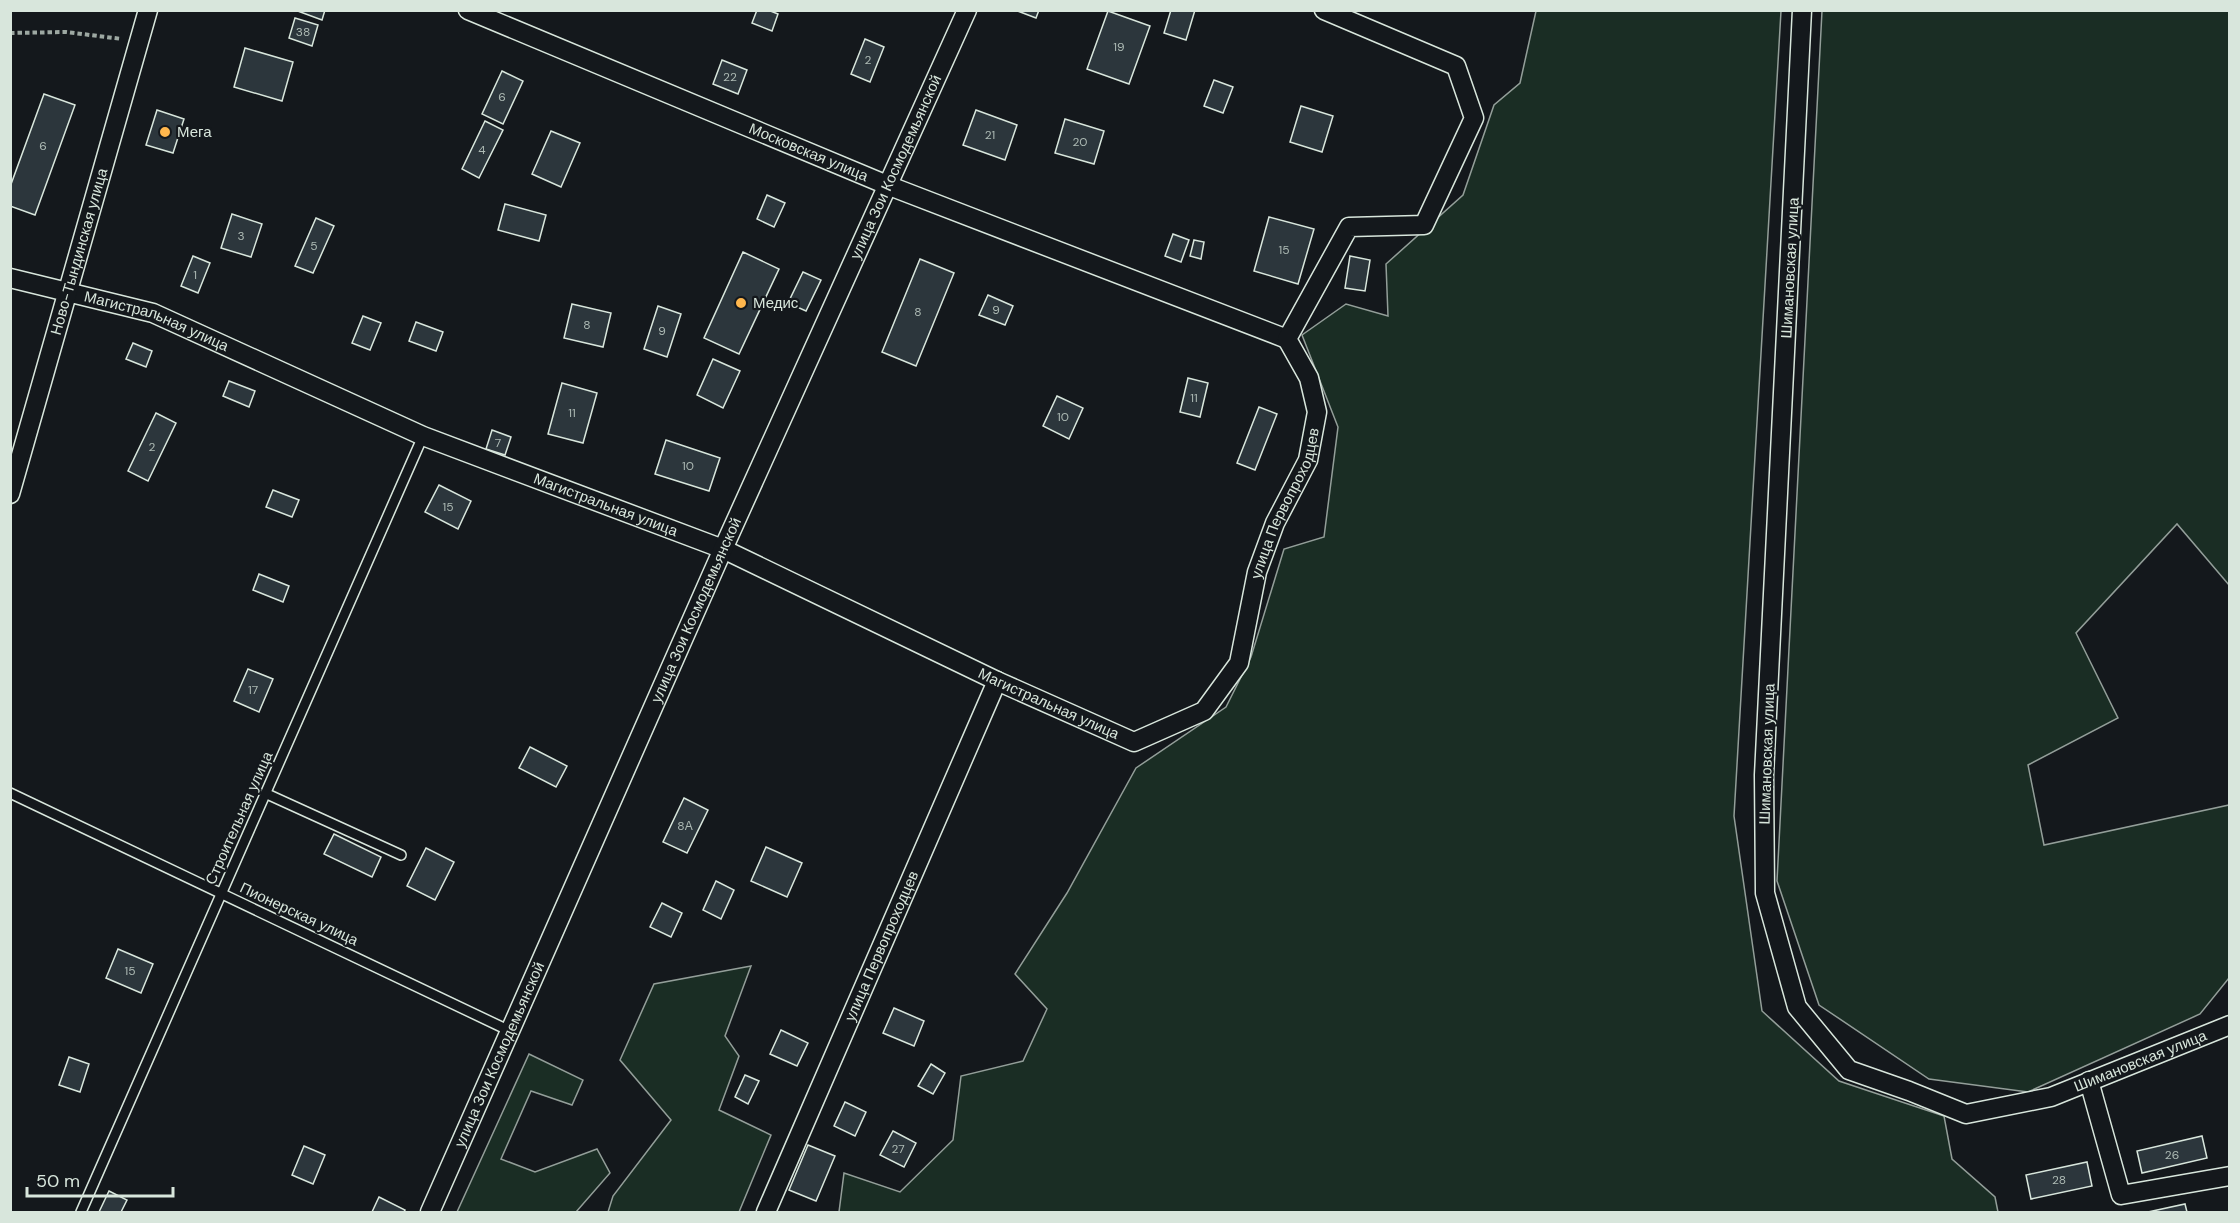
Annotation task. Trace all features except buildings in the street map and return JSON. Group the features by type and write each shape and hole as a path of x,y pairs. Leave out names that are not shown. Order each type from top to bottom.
{"street":[{"name":"Ново-Тындинская улица","path":"10,494 148,10"},
{"name":"Московская улица","path":"468,10 887,185 1287,339"},
{"name":"улица Зои Космодемьянской","path":"430,1212 723,549 967,10"},
{"path":"1287,339 1349,227 1424,225 1474,118 1456,66 1324,10"},
{"name":"Шимановская улица","path":"1802,10 1764,775 1765,893 1797,1007 1849,1070 1966,1114 2051,1097 2229,1025"},
{"name":"Магистральная улица","path":"10,278 153,313 423,436 723,549 997,681 1134,742"},
{"name":"улица Первопроходцев","path":"1134,742 1204,711 1239,663 1257,572 1275,523 1308,460 1317,412 1309,378 1287,339"},
{"name":"улица Первопроходцев","path":"766,1212 997,681"},
{"path":"2089,1081 2121,1195 2229,1176"}],"lane":[{"name":"Строительная улица","path":"81,1212 423,436"},
{"name":"Пионерская улица","path":"10,793 510,1031"},
{"path":"267,794 401,855"}],"path":[{"path":"10,33 66,32 141,41"}],"green space":[{"path":"1536,11 1781,11 1734,816 1762,1011 1839,1081 1944,1116 1952,1159 1995,1197 1998,1212 839,1212 844,1173 900,1192 953,1140 961,1076 1023,1061 1047,1009 1015,974 1067,893 1136,768 1226,707 1251,657 1284,549 1324,537 1338,427 1302,335 1346,304 1388,316 1386,264 1463,195 1494,105 1520,83"},
{"path":"1822,11 2229,11 2229,585 2177,524 2076,633 2118,718 2028,765 2044,845 2229,805 2229,978 2200,1014 2028,1092 1929,1079 1819,1005 1777,881"},
{"path":"751,966 725,1036 739,1056 719,1110 771,1135 739,1212 608,1212 613,1196 671,1120 620,1060 654,984"},
{"path":"529,1054 583,1080 572,1105 531,1091 501,1159 535,1172 597,1149 610,1173 576,1212 457,1212"}],"place":[{"name":"Мега","path":"165,132"},
{"name":"Медис","path":"741,303"}]}
